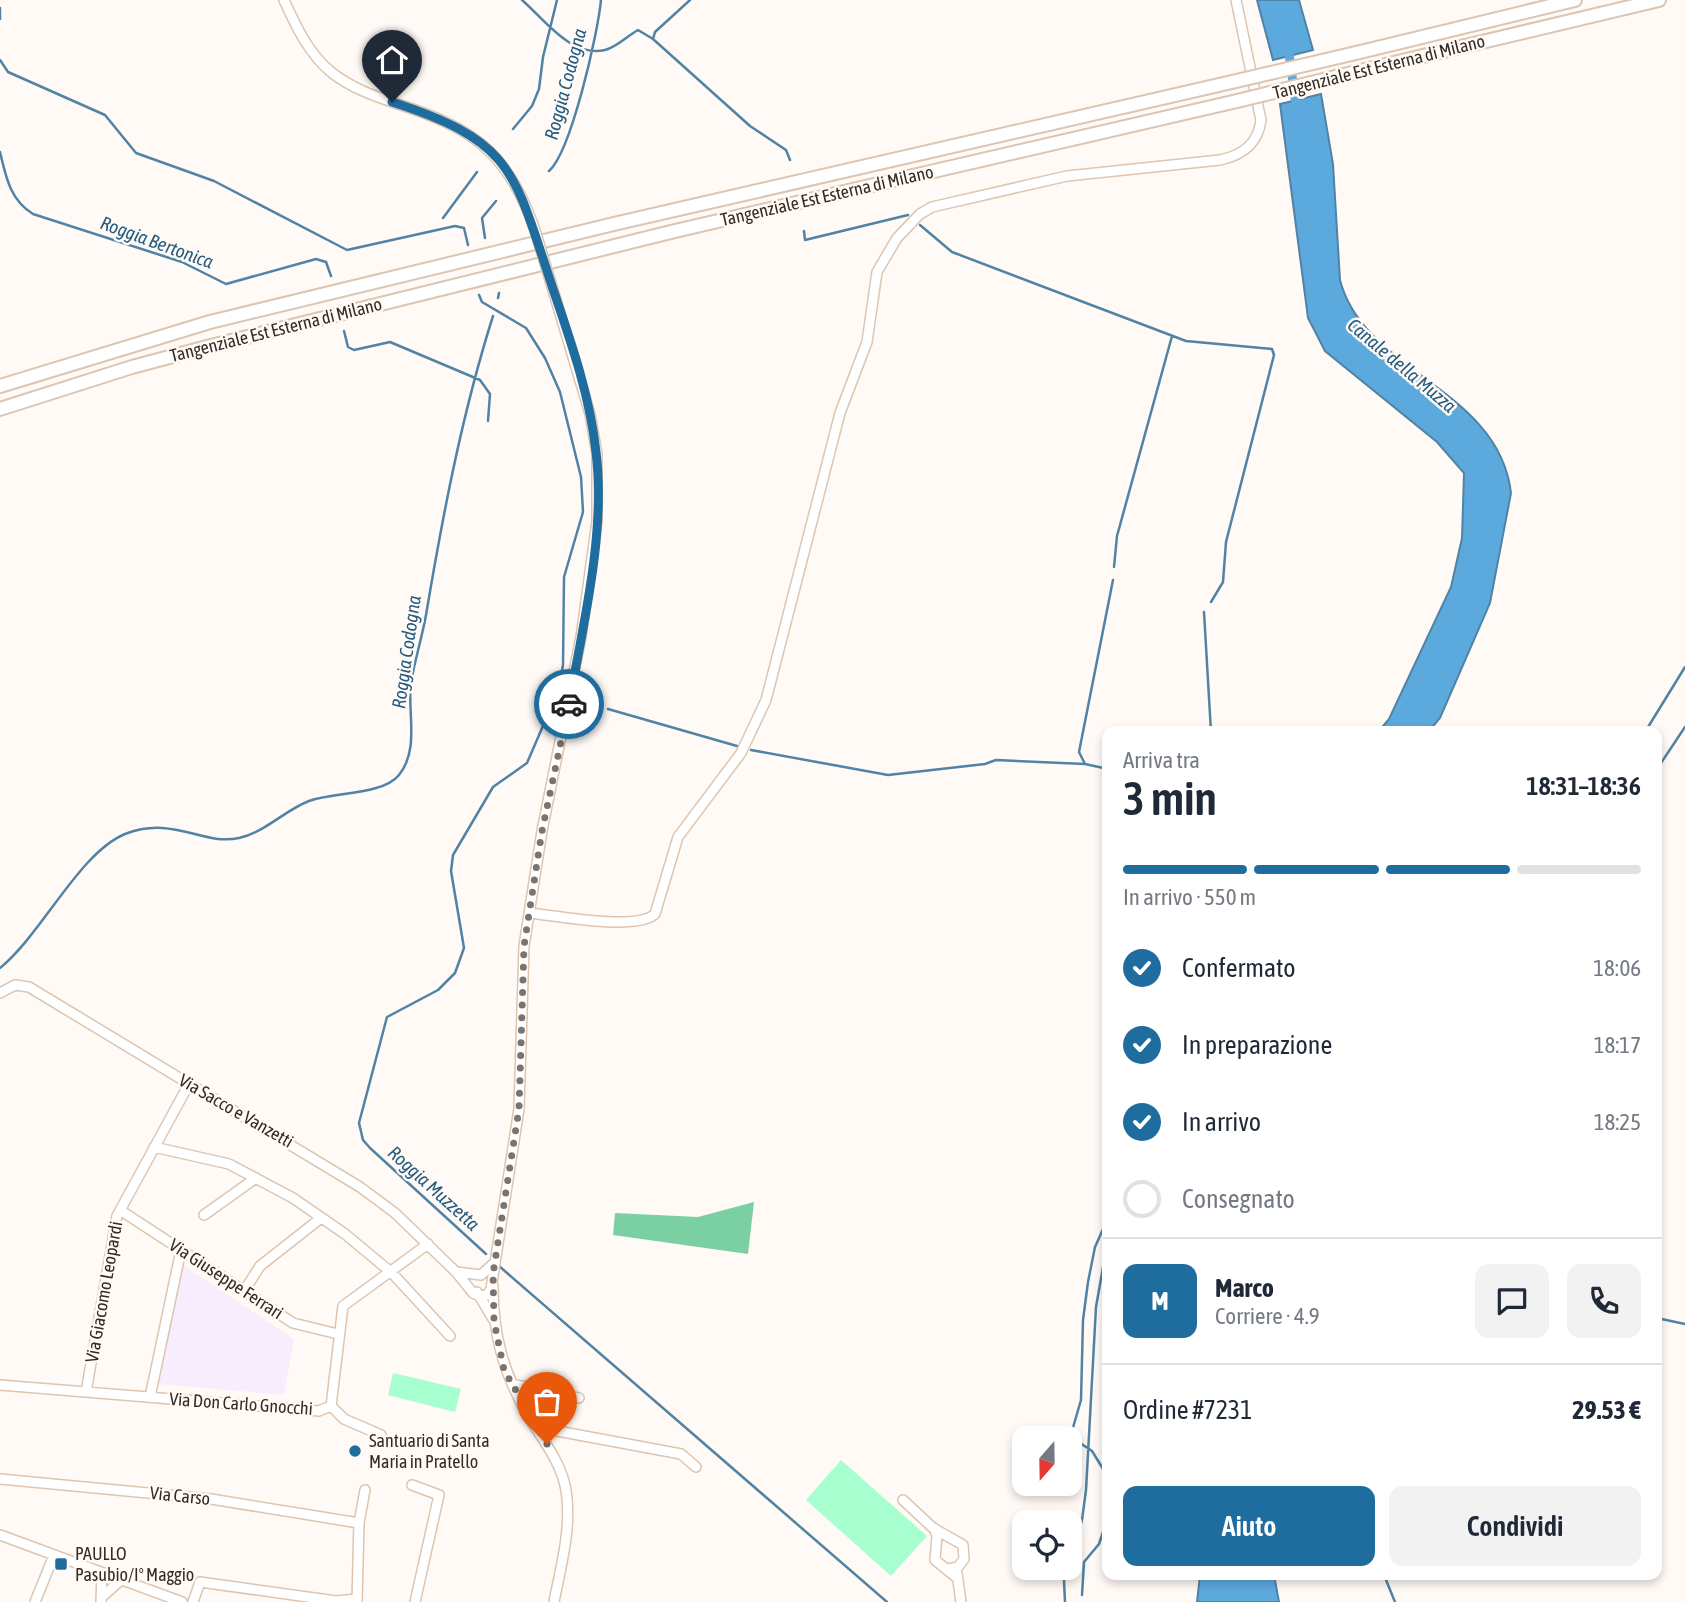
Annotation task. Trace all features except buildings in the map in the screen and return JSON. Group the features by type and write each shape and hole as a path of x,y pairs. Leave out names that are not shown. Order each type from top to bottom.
{"highway":[{"name":"Tangenziale Est Esterna di Milano","path":"0,386 210,322 618,223 1575,0"},
{"name":"Tangenziale Est Esterna di Milano","path":"0,409 207,346 675,231 1659,0"}],"street":[{"path":"284,0 310,49 341,80 362,92 444,119 483,143 516,183 534,227 550,280 590,414 597,454 598,500 581,637 542,831 523,967 519,1109 490,1292 480,1296"},
{"path":"530,913 631,922 650,919 655,914 678,837 741,753 766,700 839,413 867,342 874,285 887,250 920,214 932,206 1067,176 1220,160 1242,153 1256,139 1261,120 1236,0"},
{"name":"Via Sacco e Vanzetti","path":"0,993 15,985 29,987 360,1187 461,1273 466,1286 480,1296 494,1321"},
{"name":"Via Giacomo Leopardi","path":"86,1392 120,1210 189,1084"},
{"path":"154,1147 229,1164 321,1218 392,1273 450,1336"},
{"path":"204,1215 256,1178"},
{"name":"Via Giuseppe Ferrari","path":"120,1210 293,1323 338,1334"},
{"path":"244,1291 260,1266 321,1218"},
{"path":"381,1435 344,1419 331,1406 343,1306 392,1273 428,1244"},
{"name":"Via Don Carlo Gnocchi","path":"150,1397 181,1250"},
{"path":"461,1273 481,1275 494,1264"},
{"path":"493,1274 494,1321 504,1370 552,1452 566,1489 567,1536 554,1602"},
{"path":"512,1384 579,1398"},
{"name":"Via Don Carlo Gnocchi","path":"0,1385 319,1411 331,1406"},
{"path":"536,1427 681,1454 696,1467"},
{"name":"Via Carso","path":"0,1479 211,1499 359,1522"},
{"path":"412,1485 439,1495 415,1602"},
{"path":"193,1602 200,1582 337,1601 357,1601 359,1522 365,1490"},
{"path":"903,1500 933,1528 960,1541 965,1549 964,1559 953,1568"},
{"path":"933,1528 935,1560 953,1568 961,1602"},
{"path":"0,1535 181,1602"},
{"path":"936,1544 950,1537"},
{"path":"35,1602 54,1555"},
{"path":"102,1573 102,1600"},
{"path":"102,1600 121,1580"}],"shaded area":[{"path":"180,1263 294,1339 284,1395 158,1384"}],"green space":[{"path":"754,1202 748,1254 613,1235 615,1213 698,1217"},
{"path":"393,1373 461,1389 455,1412 388,1395"},
{"path":"841,1460 927,1536 891,1576 806,1500"}],"water":[{"path":"1257,0 1299,0 1313,50 1273,60"},
{"path":"1321,94 1333,164 1340,280 1354,312 1375,338 1458,404 1483,429 1501,458 1511,493 1490,603 1440,718 1433,726 1383,726 1389,719 1451,587 1462,538 1464,473 1437,442 1325,351 1308,318 1280,104"},
{"path":"1199,1580 1275,1580 1279,1602 1197,1602"}],"waterway":[{"path":"522,0 559,35 581,48 605,50 638,30 653,39"},
{"path":"513,129 532,106 539,89 543,57 557,0"},
{"name":"Roggia Codogna","path":"549,171 566,141 574,117 589,64 601,0"},
{"path":"690,0 655,32 653,39 750,126 786,150 790,160"},
{"path":"0,8 0,19"},
{"name":"Canale della Muzza","path":"1288,46 1297,112"},
{"path":"0,60 8,72 105,115 136,153 214,181 347,250 455,226 464,228 468,245"},
{"name":"Roggia Bertonica","path":"0,152 14,195 33,214 182,262 226,284 316,259 326,262 331,276"},
{"path":"443,218 477,172"},
{"name":"Roggia Codogna","path":"485,238 482,218 496,201"},
{"path":"804,231 805,240 908,215"},
{"path":"920,225 952,252 1186,341 1272,349 1274,355 1226,542 1223,582 1211,602"},
{"name":"Roggia Codogna","path":"498,298 499,293"},
{"name":"Roggia Muzzetta","path":"479,295 482,302 526,328 545,358 560,392 581,477 583,512 564,577 563,665 558,691 527,763 493,787 453,855 451,871 464,948 455,973 438,990 387,1017 359,1123 363,1140 370,1148 486,1254"},
{"name":"Roggia Codogna","path":"0,968 16,953 92,858 125,834 158,828 212,838 239,838 257,831 309,801 370,790 392,781 399,775 409,754 411,682 446,502 472,390 493,316"},
{"path":"344,331 348,347 354,350 390,342 480,380 490,394 488,421"},
{"path":"1114,567 1117,536 1172,336"},
{"path":"1085,764 1079,752 1113,580"},
{"path":"1204,612 1211,726"},
{"path":"1649,726 1685,667"},
{"path":"608,709 737,746"},
{"path":"1662,762 1685,727"},
{"path":"751,750 888,775 985,764 996,760 1085,764 1102,768"},
{"path":"1102,1231 1095,1247 1088,1282 1083,1320 1081,1400 1072,1431 1077,1441 1092,1451 1102,1467"},
{"name":"Roggia Muzzetta","path":"499,1266 887,1602"},
{"path":"1082,1520 1096,1307 1102,1273"},
{"path":"1662,1319 1685,1324"},
{"path":"1082,1595 1084,1562 1099,1544 1102,1535"},
{"path":"1064,1580 1065,1602"},
{"path":"1386,1580 1395,1602"}],"way so far":[{"path":"547,1444 504,1370 494,1321 493,1274 519,1109 524,946 542,831 569,704"}],"place":[{"name":"Santuario di Santa Maria in Pratello","path":"355,1451"},
{"name":"PAULLO Pasubio/I° Maggio","path":"61,1564"}],"route":[{"path":"392,102 444,119 472,134 492,151 509,172 534,227 579,371 597,454 598,500 593,556 569,704"}]}
